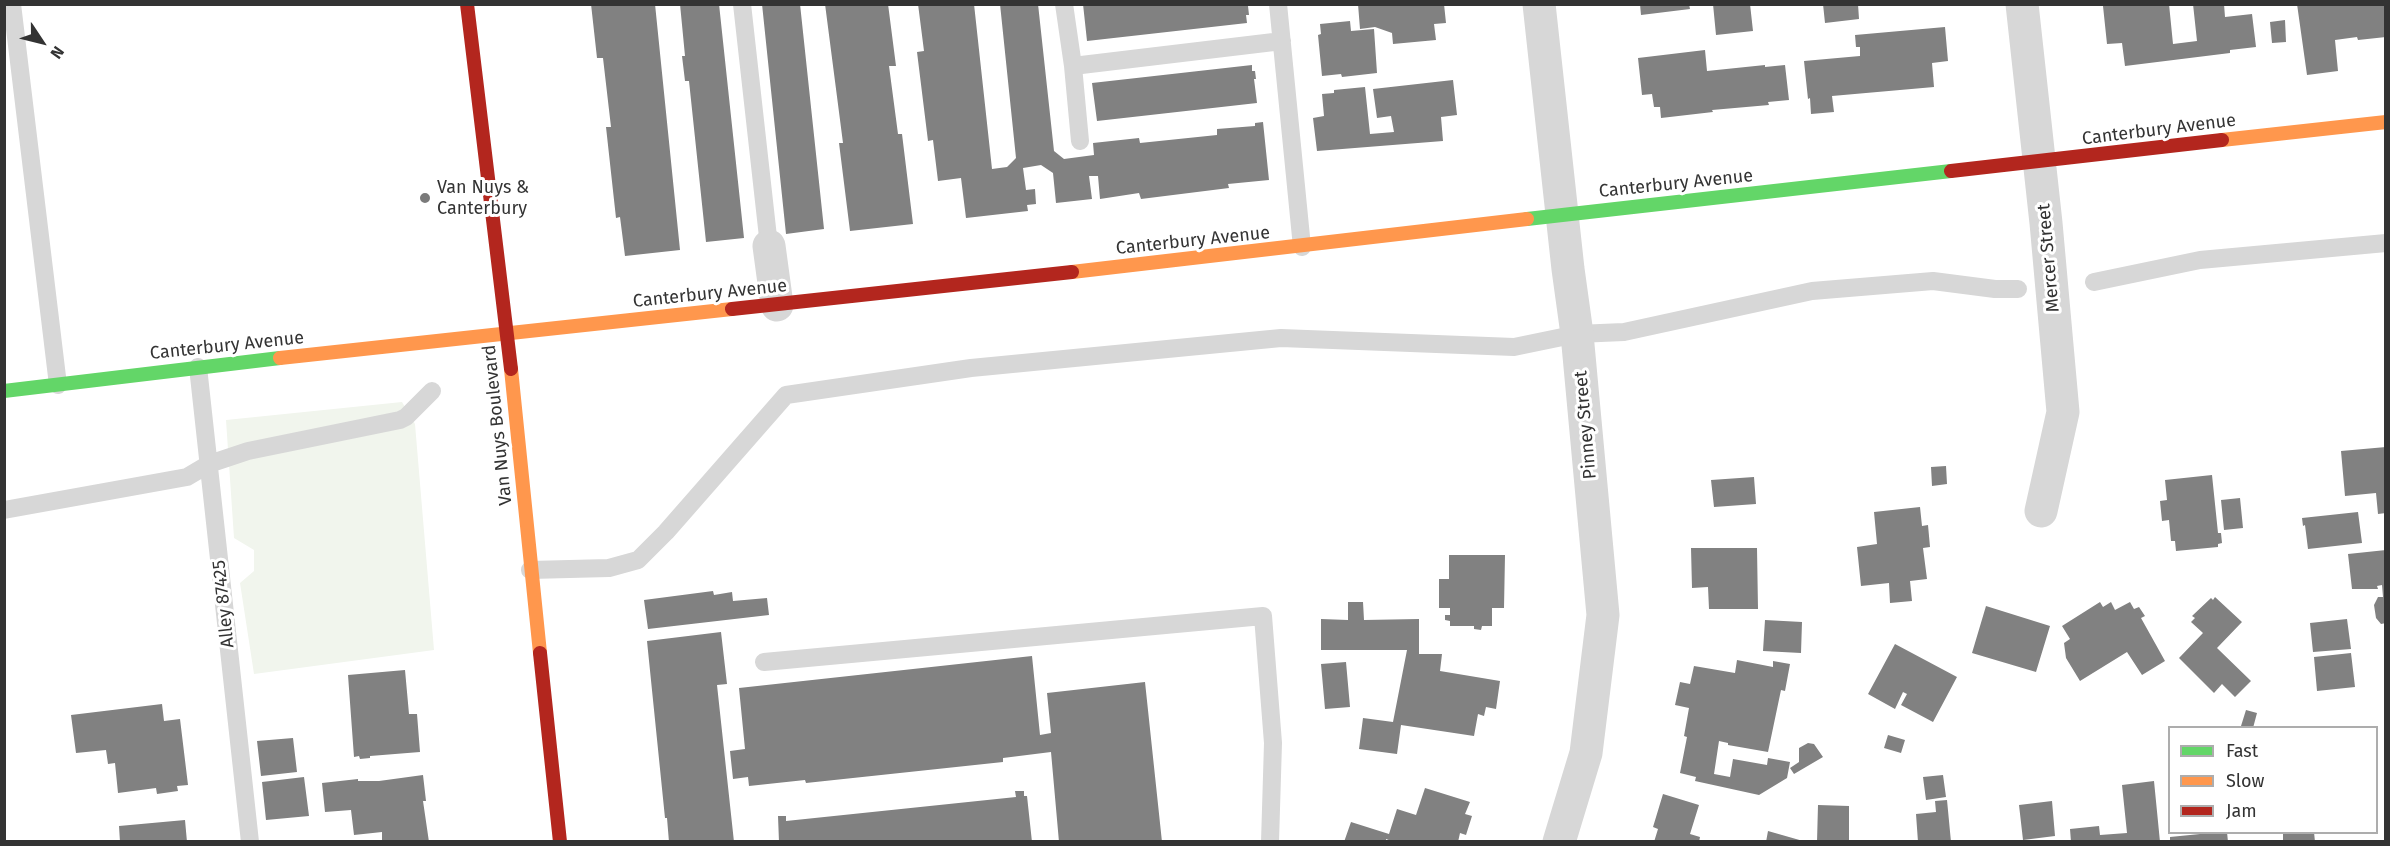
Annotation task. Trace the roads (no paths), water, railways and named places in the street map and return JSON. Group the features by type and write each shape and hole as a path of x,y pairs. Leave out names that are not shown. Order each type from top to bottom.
{"street":[{"name":"Van Nuys Boulevard","path":"467,4 507,335 560,842"},
{"name":"Pinney Street","path":"1539,4 1577,334 1603,615 1587,753 1559,842"},
{"name":"Mercer Street","path":"2022,4 2063,412 2041,511"},
{"name":"Canterbury Avenue","path":"4,391 198,367 1302,247 1562,215 2385,122"},
{"path":"769,246 777,305"}],"lane":[{"path":"12,4 9,27 58,385"},
{"path":"742,4 769,246"},
{"path":"1064,4 1080,141"},
{"path":"1278,4 1302,247"},
{"path":"1073,66 1282,41"},
{"path":"2094,282 2200,260 2385,243"},
{"path":"530,570 609,568 638,560 666,532 786,395 971,368 1281,338 1514,347 1577,334 1624,332 1812,291 1933,281 1995,289 2018,289"},
{"name":"Alley 87425","path":"198,367 250,842"},
{"path":"4,510 187,477 209,464 248,451 400,420 406,417 432,391"},
{"path":"764,662 1263,616 1273,743 1270,842"}],"place":[{"name":"Van Nuys & Canterbury","path":"425,198"}]}
